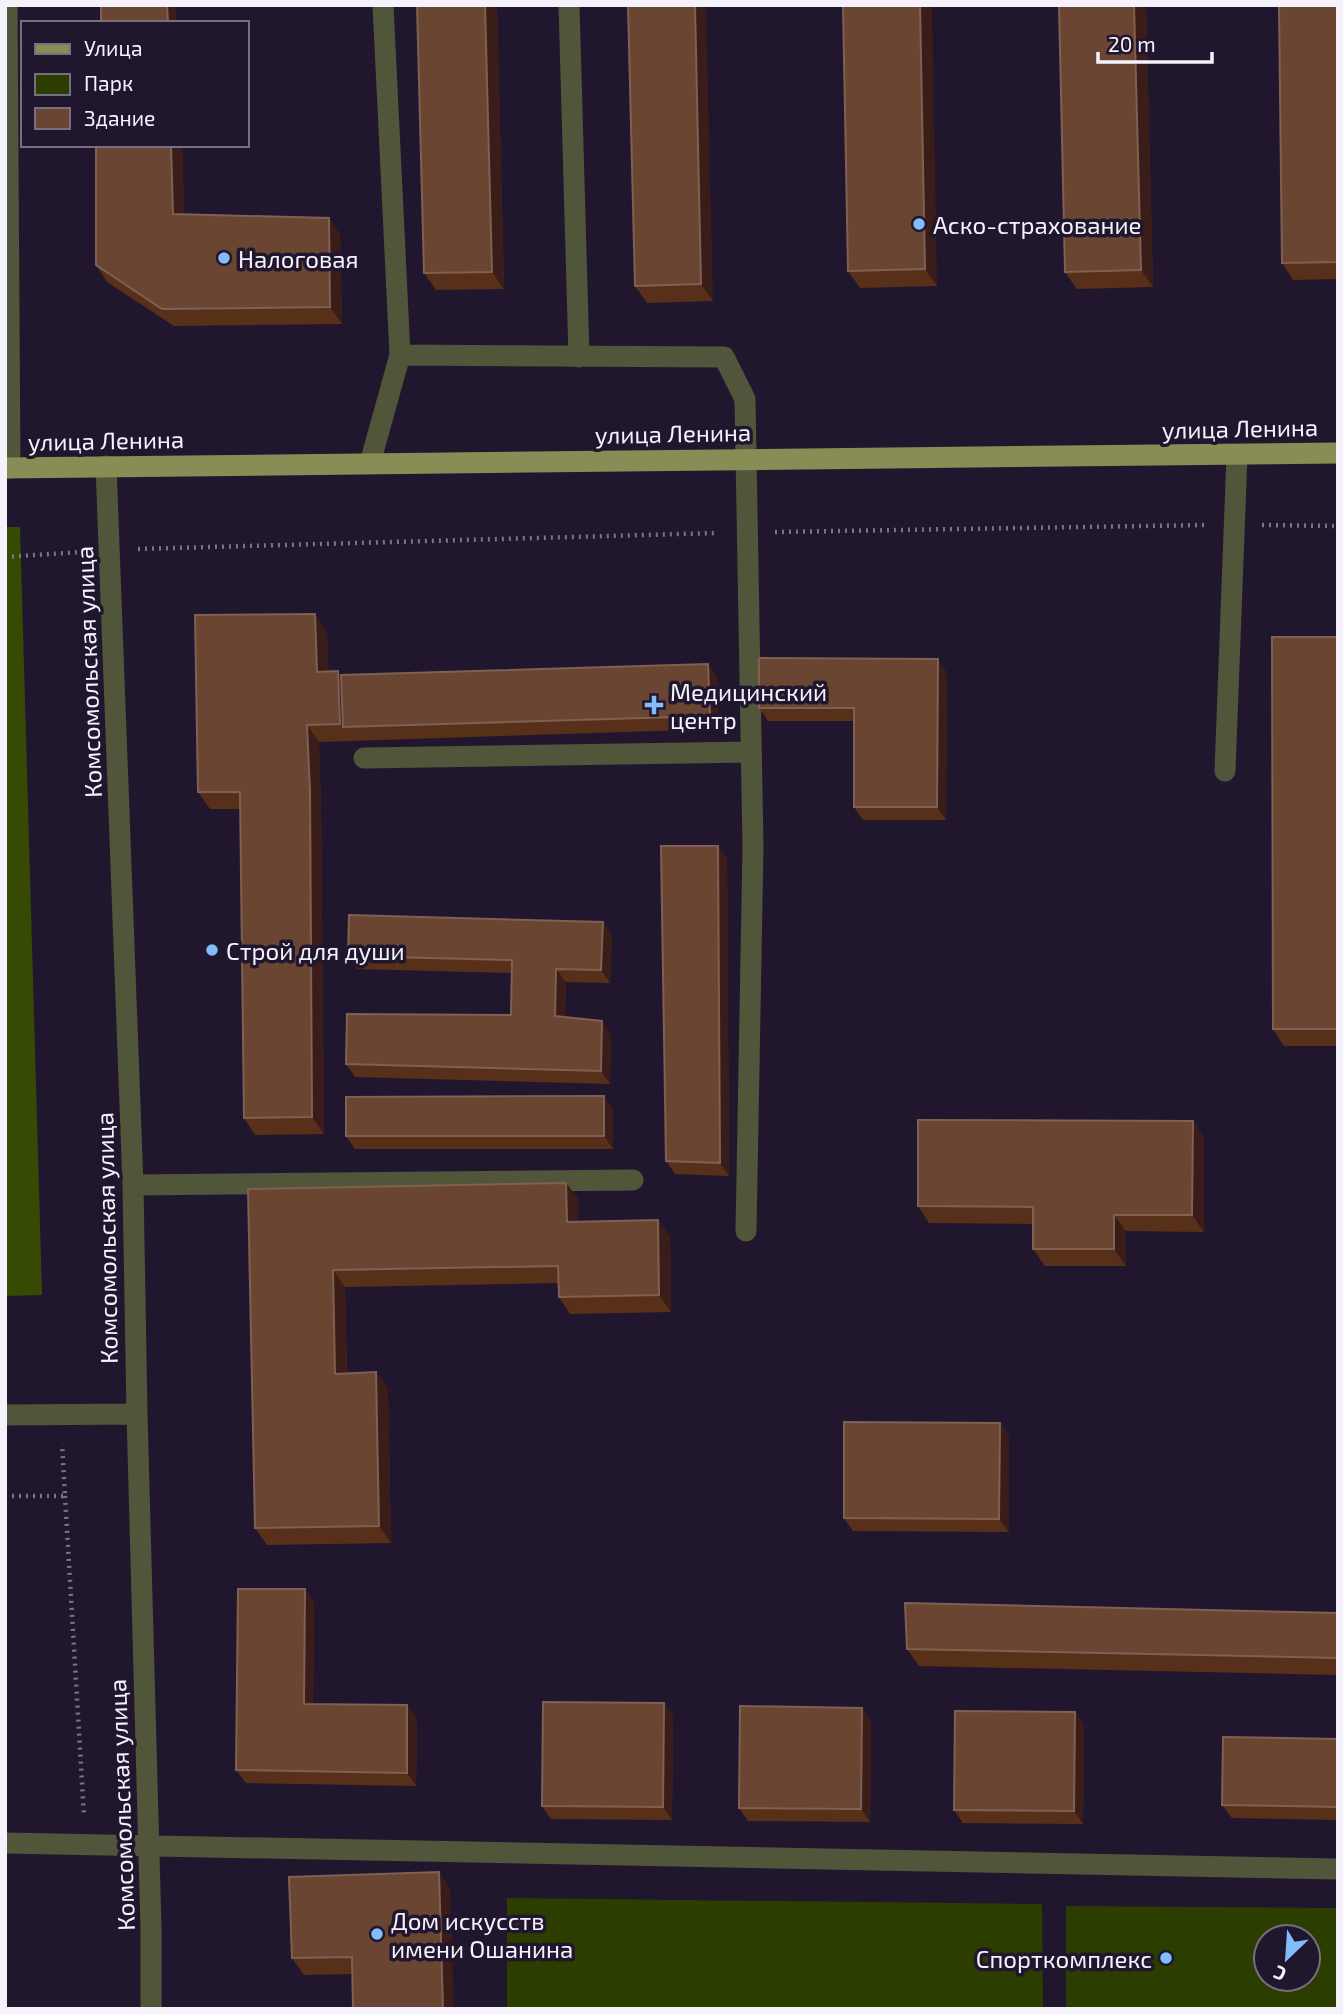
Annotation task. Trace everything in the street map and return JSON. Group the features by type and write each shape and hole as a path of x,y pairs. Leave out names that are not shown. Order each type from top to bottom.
{"main road":[{"name":"улица Ленина","path":"8,468 1338,453"}],"street":[{"path":"7,5 8,468"},
{"path":"370,463 400,355 383,5"},
{"path":"569,5 579,357"},
{"path":"400,355 724,357 745,399 753,847 746,1231"},
{"path":"1225,771 1237,455"},
{"name":"Комсомольская улица","path":"106,466 133,1185 151,2009"},
{"path":"364,758 751,752"},
{"path":"133,1185 633,1180"},
{"path":"5,1415 137,1414"},
{"path":"5,1843 1338,1869"}],"path":[{"path":"5,557 109,550 747,532 1235,524 1338,526"},
{"path":"61,1415 86,1845"},
{"path":"5,1496 65,1496"}],"green space":[{"path":"5,527 20,527 42,1295 5,1296"},
{"path":"507,1898 1042,1904 1043,2009 507,2009"},
{"name":"Спорткомплекс","path":"1066,1906 1338,1908 1338,2009 1066,2009"}],"building":[{"path":"101,5 167,5 168,21 101,21"},
{"path":"417,5 485,5 492,272 424,273"},
{"path":"628,5 695,5 701,284 635,286"},
{"path":"843,5 920,5 925,269 848,271"},
{"path":"1059,5 1134,5 1141,270 1065,272"},
{"path":"1279,5 1338,5 1338,262 1282,263"},
{"name":"Налоговая","path":"96,147 171,147 173,214 329,218 330,307 162,309 96,265"},
{"path":"315,614 317,672 338,671 340,724 307,725 310,791 312,1117 244,1118 240,792 198,792 195,615"},
{"path":"1272,637 1338,637 1338,1029 1273,1029"},
{"path":"759,658 938,659 937,807 854,807 854,708 759,708"},
{"path":"708,664 710,716 343,727 341,675"},
{"path":"661,846 718,846 720,1163 666,1161"},
{"path":"349,915 603,922 601,970 556,969 555,1016 602,1021 601,1071 346,1064 347,1014 511,1015 512,960 348,956"},
{"path":"604,1096 604,1136 346,1136 346,1097"},
{"path":"918,1120 1193,1121 1192,1215 1114,1215 1114,1249 1033,1249 1033,1207 918,1206"},
{"path":"566,1183 567,1222 658,1220 659,1295 559,1297 558,1266 333,1270 335,1374 376,1372 379,1526 255,1528 248,1189"},
{"path":"844,1422 1000,1423 999,1519 844,1518"},
{"path":"238,1589 305,1589 304,1704 407,1705 407,1773 236,1770"},
{"path":"905,1603 1338,1613 1338,1658 907,1649"},
{"path":"543,1702 664,1703 663,1807 542,1806"},
{"path":"740,1706 862,1708 861,1809 739,1808"},
{"path":"955,1711 1075,1712 1074,1811 954,1810"},
{"path":"1223,1737 1338,1739 1338,1807 1222,1805"},
{"name":"Дом искусств имени Ошанина","path":"439,1872 443,2009 353,2009 352,1957 292,1958 289,1877"}],"place":[{"name":"Аско-страхование","path":"919,224"},
{"name":"Налоговая","path":"224,258"},
{"name":"Медицинский центр","path":"654,705"},
{"name":"Строй для души","path":"212,950"},
{"name":"Дом искусств имени Ошанина","path":"377,1934"},
{"name":"Спорткомплекс","path":"1166,1958"}]}
